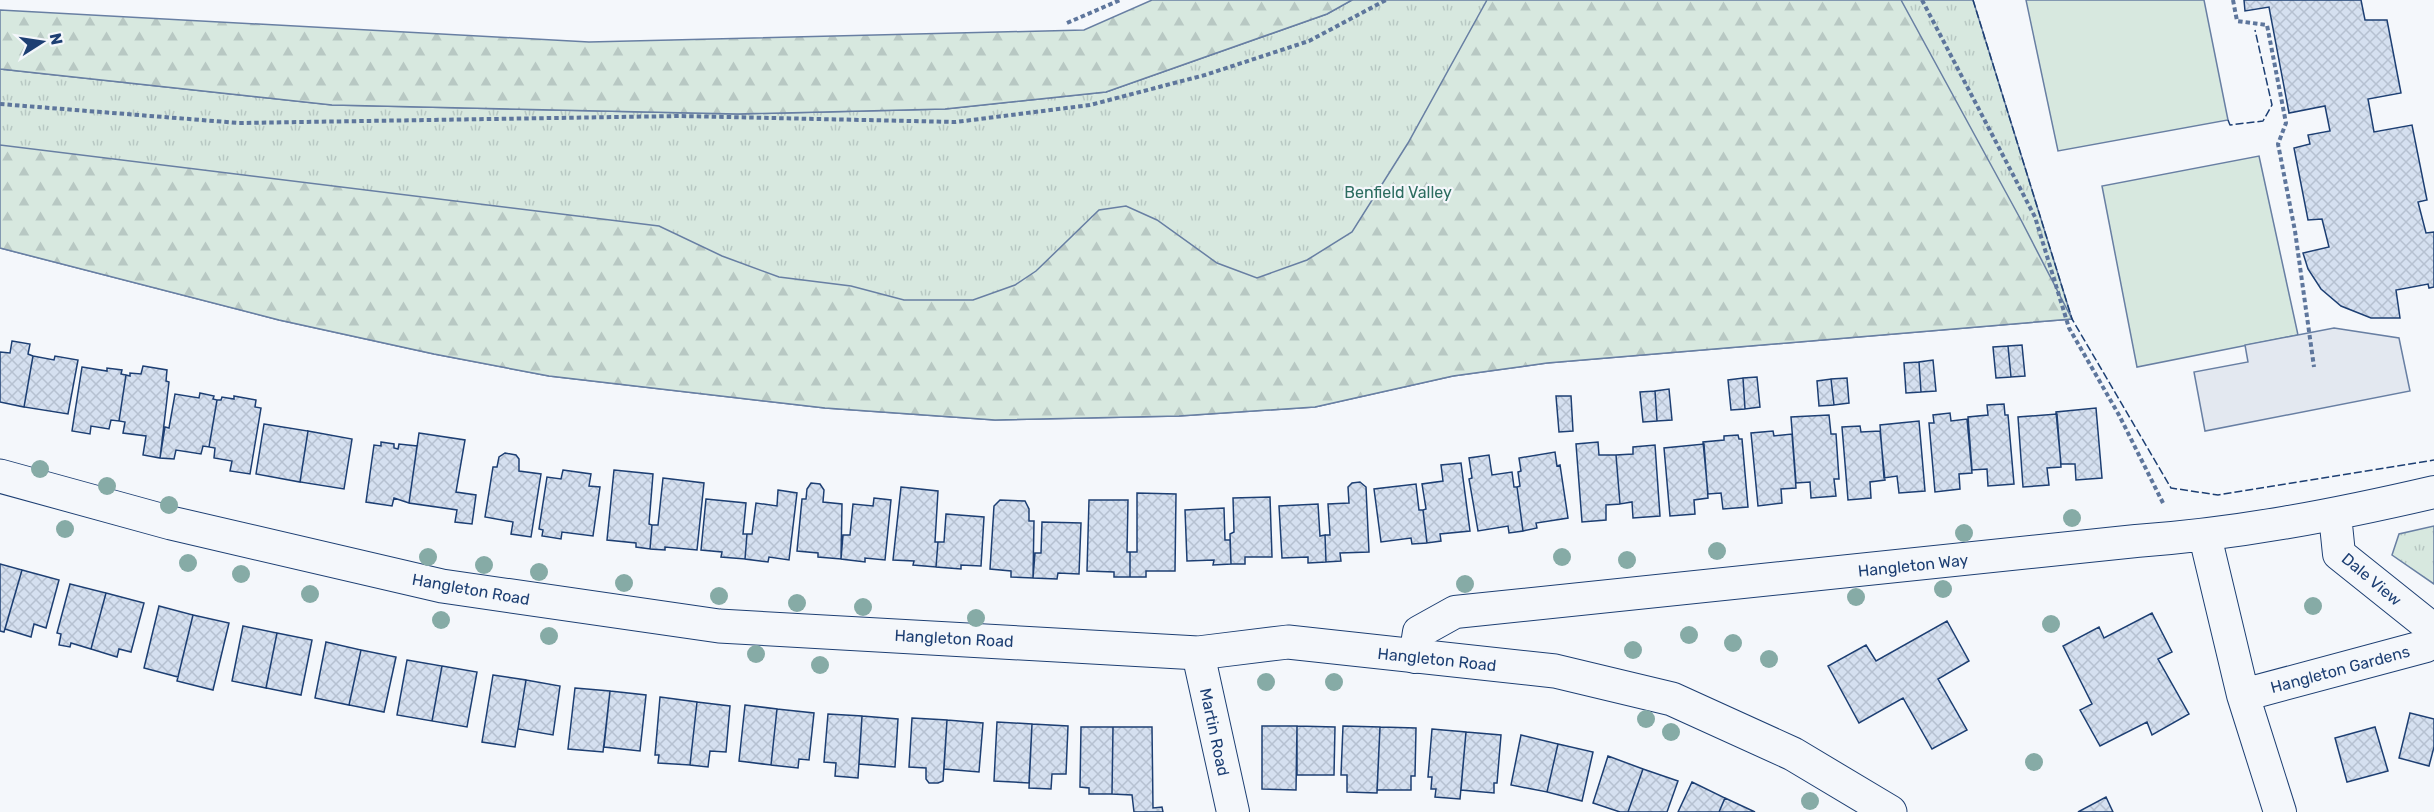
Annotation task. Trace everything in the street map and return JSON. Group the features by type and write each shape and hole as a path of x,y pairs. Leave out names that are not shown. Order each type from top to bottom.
{"main road":[{"name":"Hangleton Road","path":"0,476 171,523 442,586 719,626 1198,653 1287,642 1555,671 1672,699 1793,754 1890,812"}],"street":[{"name":"Hangleton Way","path":"1414,657 1419,632 1455,612 2193,537 2335,515 2434,492"},
{"name":"Dale View","path":"2335,515 2339,554 2434,630"},
{"path":"2193,537 2280,812"},
{"name":"Hangleton Gardens","path":"2243,695 2426,646 2434,638"},
{"name":"Martin Road","path":"1198,653 1233,812"}],"path":[{"path":"1067,23 1120,0"},
{"path":"0,104 239,123 680,116 956,122 1090,105 1205,75 1309,41 1386,0"},
{"path":"1922,0 2035,217 2069,328 2193,537"},
{"path":"2233,0 2237,21 2267,25 2286,123 2278,144 2295,231 2314,367"}],"green space":[{"path":"1152,0 1352,0 1327,14 1106,92 945,109 738,114 332,105 0,69 0,10 589,42 1084,30"},
{"name":"Benfield Valley","path":"1352,0 1973,0 2072,319 1547,363 1453,376 1315,407 1179,416 995,420 825,408 549,376 434,354 279,320 0,248 0,69 333,105 738,114 945,109 1106,92 1327,14"},
{"name":"Benfield Valley","path":"1487,0 1901,0 2021,220 2072,319 1547,363 1453,376 1315,407 1179,416 995,420 825,408 549,376 434,354 279,320 0,248 0,145 659,226 722,256 779,277 851,286 904,300 973,300 1015,285 1036,271 1099,210 1126,206 1157,220 1217,263 1257,278 1307,260 1352,232 1408,143"},
{"path":"2026,0 2204,0 2228,120 2058,151"},
{"path":"2259,156 2298,335 2137,367 2102,186"},
{"path":"2434,526 2434,584 2392,555 2399,534"}],"shaded area":[{"path":"2334,328 2399,338 2410,391 2205,431 2194,372 2248,362 2245,345"}],"building":[{"path":"2244,0 2361,0 2365,20 2387,20 2401,93 2368,99 2374,132 2412,125 2427,200 2418,202 2426,233 2434,232 2434,287 2429,288 2428,284 2396,290 2400,318 2371,318 2341,306 2321,289 2308,269 2303,253 2329,247 2322,219 2308,220 2294,148 2310,144 2308,135 2330,131 2325,106 2289,113 2269,7 2245,11"},
{"path":"12,341 30,344 28,354 33,356 24,407 0,402 0,352 10,353"},
{"path":"2022,345 2025,376 2011,377 2008,346"},
{"path":"2008,346 2011,377 1996,378 1993,347"},
{"path":"33,356 54,360 55,356 78,360 68,414 24,407"},
{"path":"1933,360 1936,391 1921,392 1919,362"},
{"path":"1919,362 1921,392 1906,393 1904,363"},
{"path":"143,366 167,370 166,381 169,382 160,458 143,455 146,436 123,433 125,422 119,421 126,375 141,374"},
{"path":"82,367 107,371 107,368 122,370 121,374 126,375 119,421 111,420 109,429 91,426 90,434 72,431"},
{"path":"1757,377 1760,407 1745,409 1743,378"},
{"path":"1743,378 1745,409 1731,410 1728,380"},
{"path":"1847,378 1849,403 1834,405 1831,379"},
{"path":"1831,379 1834,405 1819,406 1817,381"},
{"path":"1669,389 1672,420 1657,421 1655,391"},
{"path":"1655,391 1657,421 1643,422 1640,392"},
{"path":"200,393 214,396 213,399 217,400 209,447 203,446 201,454 176,450 174,459 160,458 165,427 169,428 175,394 199,398"},
{"path":"234,396 256,400 255,407 261,408 250,474 230,471 232,461 214,458 215,448 209,447 217,400 221,400 222,397 234,399"},
{"path":"1556,396 1571,396 1573,431 1559,432"},
{"path":"2004,404 2005,415 2008,415 2014,484 1988,486 1987,469 1972,470 1968,417 1988,415 1987,405"},
{"path":"2096,408 2102,478 2076,480 2075,464 2061,464 2056,412"},
{"path":"1950,413 1951,421 1967,419 1972,473 1959,474 1960,489 1935,492 1929,423 1934,423 1933,415"},
{"path":"2057,414 2061,467 2047,468 2049,485 2023,487 2018,417"},
{"path":"1829,415 1831,434 1836,434 1839,479 1834,479 1836,496 1811,498 1810,482 1796,483 1791,417"},
{"path":"1919,421 1925,491 1899,493 1897,476 1884,478 1880,425"},
{"path":"264,424 308,431 300,482 256,474"},
{"path":"1860,426 1861,432 1880,431 1885,480 1870,482 1871,498 1848,500 1842,427"},
{"path":"308,431 352,439 344,489 300,482"},
{"path":"1773,431 1774,436 1792,434 1796,488 1781,489 1782,503 1758,506 1751,433"},
{"path":"419,433 465,440 456,492 476,495 472,524 455,522 457,510 409,503"},
{"path":"1738,435 1739,439 1742,439 1748,507 1723,509 1721,493 1708,494 1703,442 1724,440 1724,436"},
{"path":"381,442 394,444 394,448 398,449 399,444 417,446 409,503 394,498 392,506 366,502 374,445 381,446"},
{"path":"1598,442 1599,455 1616,455 1620,504 1606,505 1606,520 1582,522 1576,444"},
{"path":"1704,444 1708,498 1694,500 1695,514 1670,516 1664,448"},
{"path":"1655,445 1660,516 1633,518 1632,502 1620,504 1616,455 1633,454 1633,447"},
{"path":"1555,452 1557,466 1560,465 1568,518 1536,523 1537,528 1523,531 1517,487 1520,486 1519,458"},
{"path":"505,453 516,455 519,459 519,471 541,474 531,537 511,534 513,522 485,517 493,467 497,467 499,457"},
{"path":"1489,455 1492,475 1512,472 1514,487 1517,487 1523,531 1509,533 1508,526 1478,531 1469,479 1472,478 1469,458"},
{"path":"1461,463 1470,531 1440,534 1441,541 1427,543 1423,510 1426,509 1422,484 1443,481 1441,465"},
{"path":"563,470 591,474 589,486 600,487 593,536 562,532 561,539 542,536 543,530 539,529 547,477 561,479"},
{"path":"614,470 653,474 649,524 652,525 650,549 636,547 636,543 607,540"},
{"path":"663,478 704,483 697,550 665,547 665,550 650,549 652,525 658,525"},
{"path":"1360,482 1366,487 1369,552 1340,553 1341,561 1326,562 1325,535 1330,535 1328,504 1349,503 1348,487 1352,483"},
{"path":"811,483 820,484 824,490 823,502 842,504 841,559 818,557 818,553 797,551 802,499 806,499 807,489"},
{"path":"1416,484 1419,510 1423,510 1427,543 1412,544 1411,538 1381,542 1374,489"},
{"path":"901,487 938,491 936,567 913,565 914,561 893,560"},
{"path":"778,490 797,493 789,560 769,557 768,562 745,559 747,534 752,534 756,503 777,506"},
{"path":"1137,493 1176,494 1175,571 1146,571 1146,577 1130,577 1130,552 1137,552"},
{"path":"1270,497 1272,557 1245,557 1245,564 1231,564 1230,534 1234,532 1233,498"},
{"path":"874,498 891,500 885,560 865,558 865,562 841,559 843,535 850,535 853,504 873,506"},
{"path":"706,499 746,503 743,534 747,534 745,559 721,557 722,552 701,550"},
{"path":"1000,500 1025,501 1029,509 1029,521 1034,521 1033,578 1011,577 1011,571 990,569 994,506"},
{"path":"1089,500 1128,500 1127,552 1130,552 1130,577 1114,577 1114,572 1087,571"},
{"path":"1318,504 1320,536 1325,535 1326,562 1308,563 1308,557 1282,558 1279,506"},
{"path":"1224,508 1225,540 1230,540 1231,564 1213,565 1214,560 1187,561 1185,510"},
{"path":"946,514 984,517 981,566 961,565 961,569 936,567 938,542 944,542"},
{"path":"1042,522 1081,523 1079,574 1058,573 1057,579 1033,578 1035,553 1041,553"},
{"path":"0,564 22,570 4,632 0,631"},
{"path":"22,570 59,580 46,628 34,624 31,637 5,629"},
{"path":"70,584 106,593 91,649 71,643 70,647 59,645 61,634 57,633"},
{"path":"106,593 144,603 131,652 119,649 117,657 91,649"},
{"path":"159,606 193,615 178,677 144,668"},
{"path":"2152,613 2172,652 2158,659 2189,714 2152,735 2147,722 2100,746 2080,710 2092,704 2063,646 2099,627 2104,638"},
{"path":"193,615 229,623 213,690 177,681"},
{"path":"1947,621 1969,661 1938,679 1967,730 1932,749 1903,698 1859,723 1828,666 1866,645 1876,661"},
{"path":"243,626 277,633 266,688 232,681"},
{"path":"277,633 312,640 301,695 266,688"},
{"path":"326,642 361,650 349,705 315,698"},
{"path":"361,650 396,657 384,712 349,705"},
{"path":"407,660 442,666 432,721 397,715"},
{"path":"442,666 477,672 467,727 432,721"},
{"path":"493,675 526,680 515,747 482,742"},
{"path":"526,680 560,686 553,735 518,729"},
{"path":"575,688 610,691 603,752 568,749"},
{"path":"610,691 646,695 640,751 604,747"},
{"path":"660,697 697,702 690,765 658,763 659,755 655,755"},
{"path":"697,702 730,706 726,752 710,751 708,767 690,765"},
{"path":"745,705 777,709 771,765 739,761"},
{"path":"777,709 814,713 809,760 799,759 798,768 771,765"},
{"path":"2410,713 2434,719 2434,747 2429,766 2399,758"},
{"path":"828,714 862,716 858,778 835,776 836,763 824,762"},
{"path":"862,716 898,719 895,767 859,764"},
{"path":"912,718 947,720 943,781 929,783 926,779 926,768 909,767"},
{"path":"947,720 983,723 979,772 944,769"},
{"path":"997,722 1032,724 1029,783 994,781"},
{"path":"1032,724 1068,726 1066,774 1052,774 1051,789 1029,788"},
{"path":"1262,726 1297,726 1296,790 1262,789"},
{"path":"1297,726 1335,727 1334,775 1297,775"},
{"path":"1343,726 1380,727 1377,793 1347,792 1347,775 1341,775"},
{"path":"1081,727 1113,727 1112,794 1089,794 1089,788 1080,787"},
{"path":"1113,727 1152,727 1153,808 1162,807 1163,812 1134,812 1132,795 1112,794"},
{"path":"1380,727 1416,728 1415,776 1411,776 1411,790 1377,790"},
{"path":"2375,727 2388,771 2347,782 2335,738"},
{"path":"1432,729 1466,732 1460,799 1435,797 1436,789 1431,789 1432,777 1428,777"},
{"path":"1466,732 1501,735 1494,793 1461,790"},
{"path":"1521,735 1558,744 1547,792 1511,785"},
{"path":"1558,744 1593,752 1582,801 1547,792"},
{"path":"1608,756 1643,769 1628,812 1620,812 1593,803"},
{"path":"1643,769 1678,781 1667,812 1628,812"},
{"path":"1692,782 1725,798 1719,812 1678,812"},
{"path":"2106,797 2113,812 2078,812"},
{"path":"1725,798 1755,812 1719,812"}],"fence":[{"path":"1973,0 2072,319 2171,488 2218,495 2434,460"},
{"path":"2228,120 2230,125 2263,121 2272,105 2255,30"}]}
